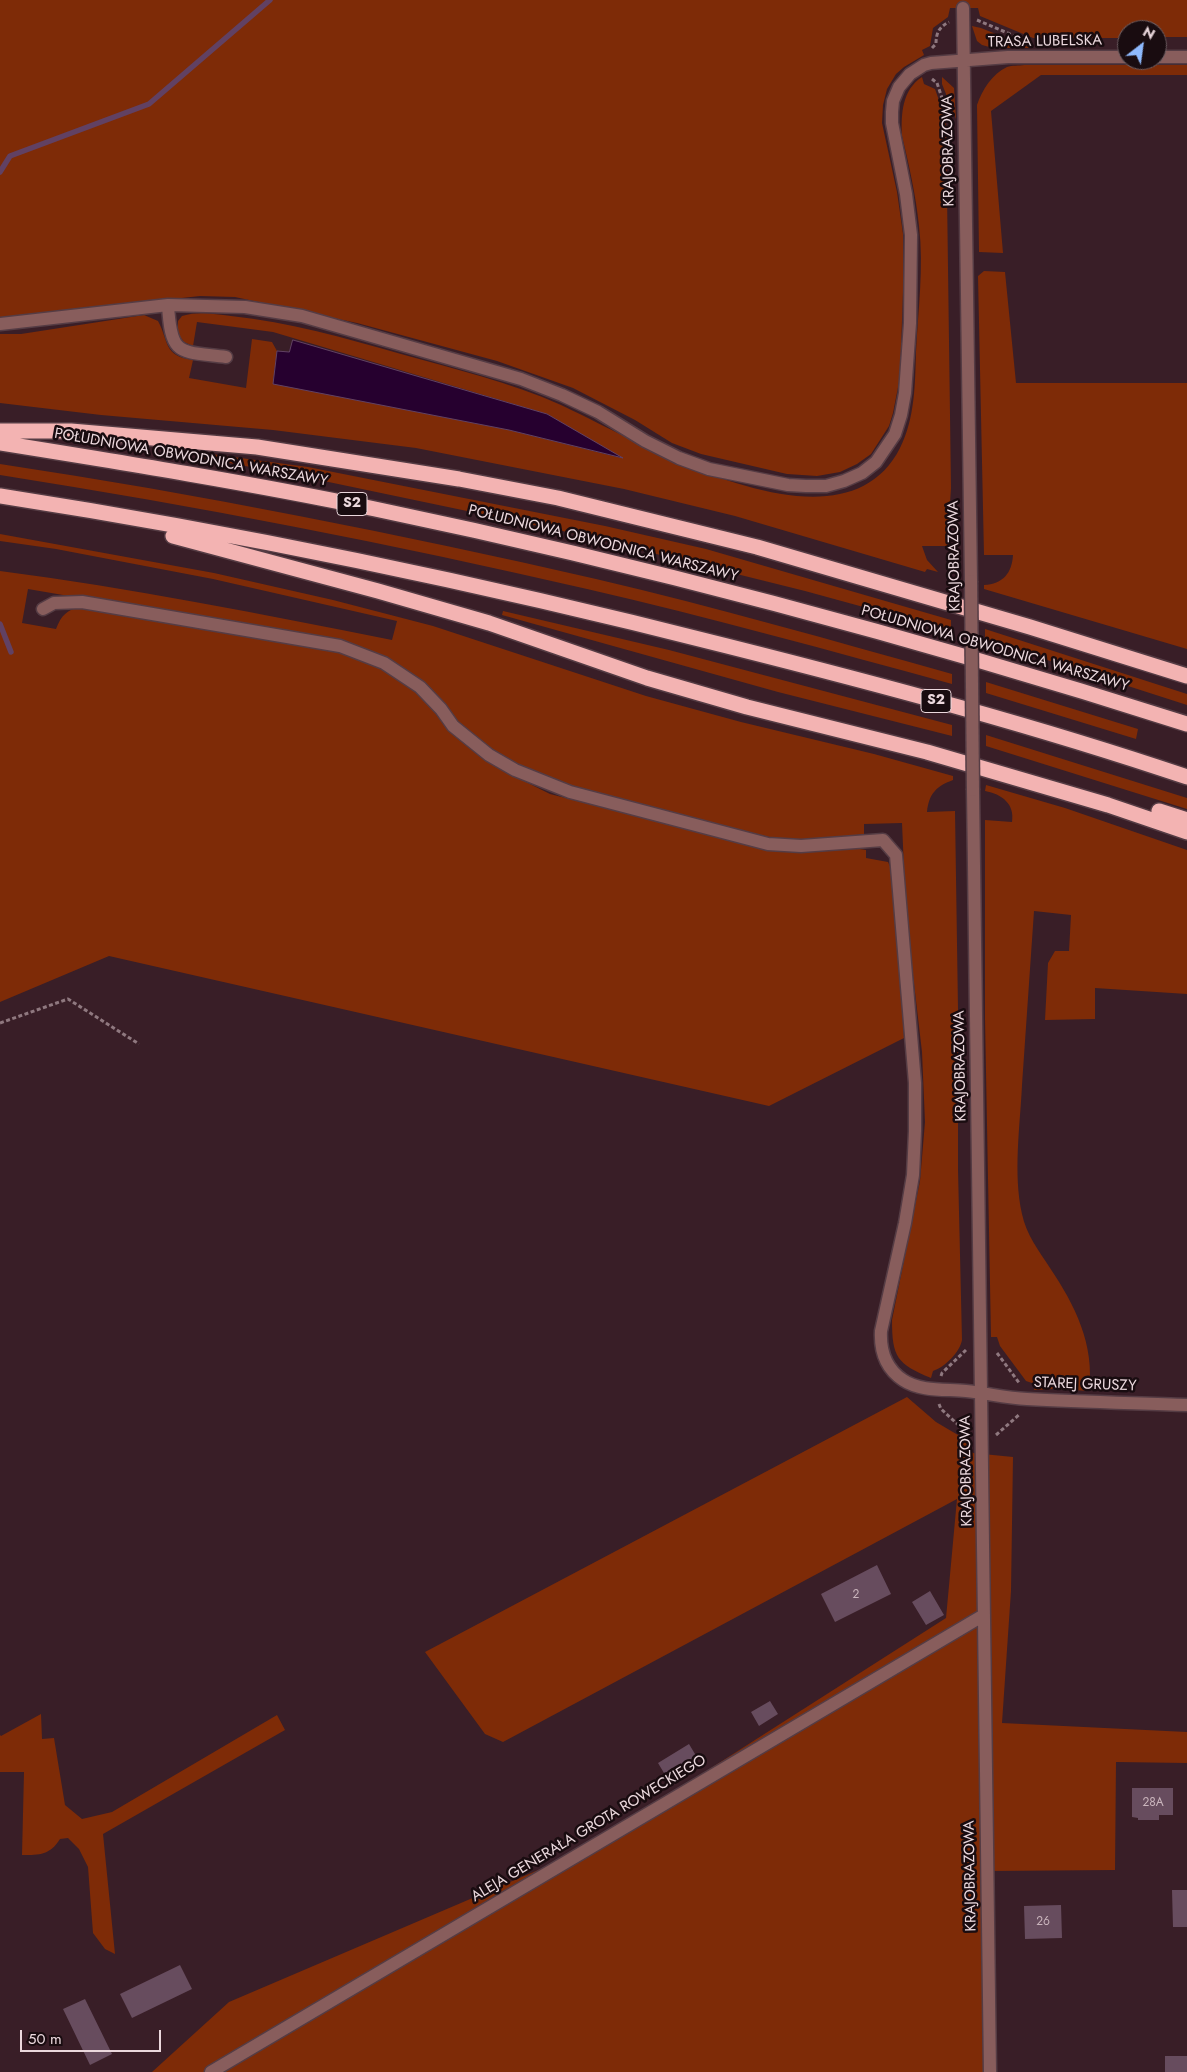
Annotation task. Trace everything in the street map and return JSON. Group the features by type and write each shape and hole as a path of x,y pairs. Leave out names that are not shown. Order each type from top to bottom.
{"highway":[{"path":"0,431 71,431 257,447 459,479 558,498 757,547 1186,675"},
{"name":"POŁUDNIOWA OBWODNICA WARSZAWY","path":"0,443 146,466 316,498 606,560 1016,671 1187,724"},
{"name":"S2","path":"0,496 361,561 611,616 963,708 1187,777"},
{"path":"58,505 378,591 489,623 595,661 728,702 842,730 1026,780 1187,832"},
{"path":"1026,780 1149,808 1187,820"}],"street":[{"name":"KRAJOBRAZOWA","path":"963,14 990,2072"},
{"name":"TRASA LUBELSKA","path":"0,324 168,305 245,307 302,316 521,380 580,404 679,458 709,469 797,486 826,486 844,482 862,473 876,462 887,448 895,434 905,393 910,323 911,235 906,194 892,123 893,102 899,87 910,74 924,65 964,60 1117,57"},
{"path":"1167,57 1187,57"},
{"path":"168,305 172,342 180,349 226,357"},
{"name":"STAREJ GRUSZY","path":"43,609 54,603 82,602 340,646 384,663 420,687 441,709 453,726 489,755 514,770 570,792 768,844 800,846 883,840 896,855 915,1083 913,1174 881,1330 880,1345 885,1360 893,1372 904,1381 921,1388 1028,1399 1187,1404"},
{"name":"ALEJA GENERAŁA GROTA ROWECKIEGO","path":"211,2072 984,1615"}],"path":[{"path":"932,49 936,44 939,28 963,14 1031,43"},
{"path":"0,1022 68,999 139,1044"},
{"path":"994,1347 1022,1386"},
{"path":"939,1402 941,1409 970,1435"}],"shaded area":[{"path":"0,0 1187,0 1187,37 1167,37 1167,20 1117,20 1117,38 1033,38 980,16 978,8 950,8 948,17 933,28 930,46 922,50 924,55 896,74 887,89 883,105 882,123 897,192 903,234 900,377 889,426 871,454 857,464 840,472 817,476 787,474 701,454 672,443 635,420 573,388 497,361 357,323 235,297 200,296 0,318"},
{"path":"972,26 1031,48 993,48 982,45 977,41"},
{"path":"1117,65 1117,70 1167,70 1167,65 1187,65 1187,75 1041,75 991,111 1003,253 979,252 977,105 992,78 1011,66"},
{"path":"922,77 924,84 935,89 946,120 951,488 949,518 951,546 922,546 927,560 938,572 927,569 925,572 735,516 624,489 416,448 273,430 101,415 0,403 0,334 21,334 144,315 158,321 168,347 176,355 193,360 189,378 246,388 252,339 272,342 277,351 273,383 509,430 621,458 547,414 273,332 197,322 193,346 184,342 178,334 178,321 182,316 200,313 219,314 274,322 317,331 502,383 561,405 687,465 738,484 787,495 833,495 872,481 900,448 909,425 914,389 921,257 918,215 902,136 902,119 904,103 910,89"},
{"path":"942,77 954,88 956,119 942,84"},
{"path":"984,271 1005,272 1016,383 1187,383 1187,649 984,589 984,585 1001,580 1005,576 1011,567 1013,555 984,555 978,276"},
{"path":"293,340 547,414 623,458 509,430 273,384 277,351 289,352"},
{"path":"203,453 308,467 605,526 706,549 951,620 951,631 805,591 572,533 319,480 203,458"},
{"path":"0,464 150,488 299,516 448,546 596,579 730,613 952,674 952,684 678,611 514,572 368,541 221,513 0,475"},
{"path":"0,534 214,573 333,600 433,626 646,696 953,776 953,780 942,785 932,795 927,812 955,811 958,1169 962,1340 955,1354 942,1366 933,1371 931,1378 911,1368 899,1358 895,1351 892,1333 892,1320 920,1181 925,1122 922,1052 906,915 902,823 864,824 864,834 808,841 773,838 554,783 491,752 387,660 203,619 28,589 22,623 56,629 65,614 72,609 81,607 336,650 380,667 407,684 427,702 444,725 471,749 510,774 550,794 757,847 848,847 866,850 866,858 888,862 893,873 904,1038 769,1106 109,956 0,1002 0,571 147,593 392,640 397,621 213,579 56,549 0,541"},
{"path":"503,611 669,650 952,725 952,736 778,692 502,615"},
{"path":"985,629 1187,694 1187,705 985,640"},
{"path":"986,682 1138,729 1136,739 986,693"},
{"path":"986,735 1187,798 1187,809 986,746"},
{"path":"986,785 1065,808 1187,850 1187,994 1095,988 1095,1019 1045,1020 1048,963 1055,951 1069,951 1071,915 1034,911 1018,1150 1019,1198 1024,1221 1030,1235 1067,1296 1081,1326 1089,1358 1089,1391 1074,1390 1070,1384 1071,1379 1061,1378 1052,1389 1034,1390 1035,1384 1026,1381 1000,1346 997,1337 991,1337 985,1019 985,820 1012,822 1012,816 1006,801 1002,797 985,791"},
{"path":"907,1397 936,1422 963,1438 973,1453 1013,1457 1011,1591 1002,1723 1187,1732 1187,1763 1116,1762 1115,1870 988,1871 990,2072 152,2072 229,2002 578,1853 946,1618 957,1499 503,1742 485,1734 425,1652"},
{"path":"41,1714 42,1739 54,1738 65,1805 82,1819 112,1812 277,1715 285,1730 103,1834 115,1954 105,1949 93,1933 88,1867 79,1849 68,1838 60,1839 52,1848 44,1853 22,1855 24,1772 0,1772 0,1735"}],"building":[{"path":"877,1565 891,1594 835,1622 821,1594"},
{"path":"930,1591 944,1615 926,1625 912,1602"},
{"path":"770,1701 778,1714 759,1726 751,1712"},
{"path":"689,1744 698,1759 667,1778 658,1763"},
{"path":"1132,1788 1173,1788 1173,1815 1159,1815 1159,1820 1138,1820 1138,1818 1132,1817"},
{"path":"1172,1890 1187,1890 1187,1927 1173,1927"},
{"path":"1061,1905 1062,1938 1025,1939 1024,1906"},
{"path":"180,1965 192,1989 132,2018 120,1994"},
{"path":"85,1999 112,2054 90,2065 63,2009"},
{"path":"1165,2056 1187,2056 1187,2072 1165,2072"}],"waterway":[{"path":"0,172 10,156 149,104 270,0"},
{"path":"0,624 11,652"}]}
